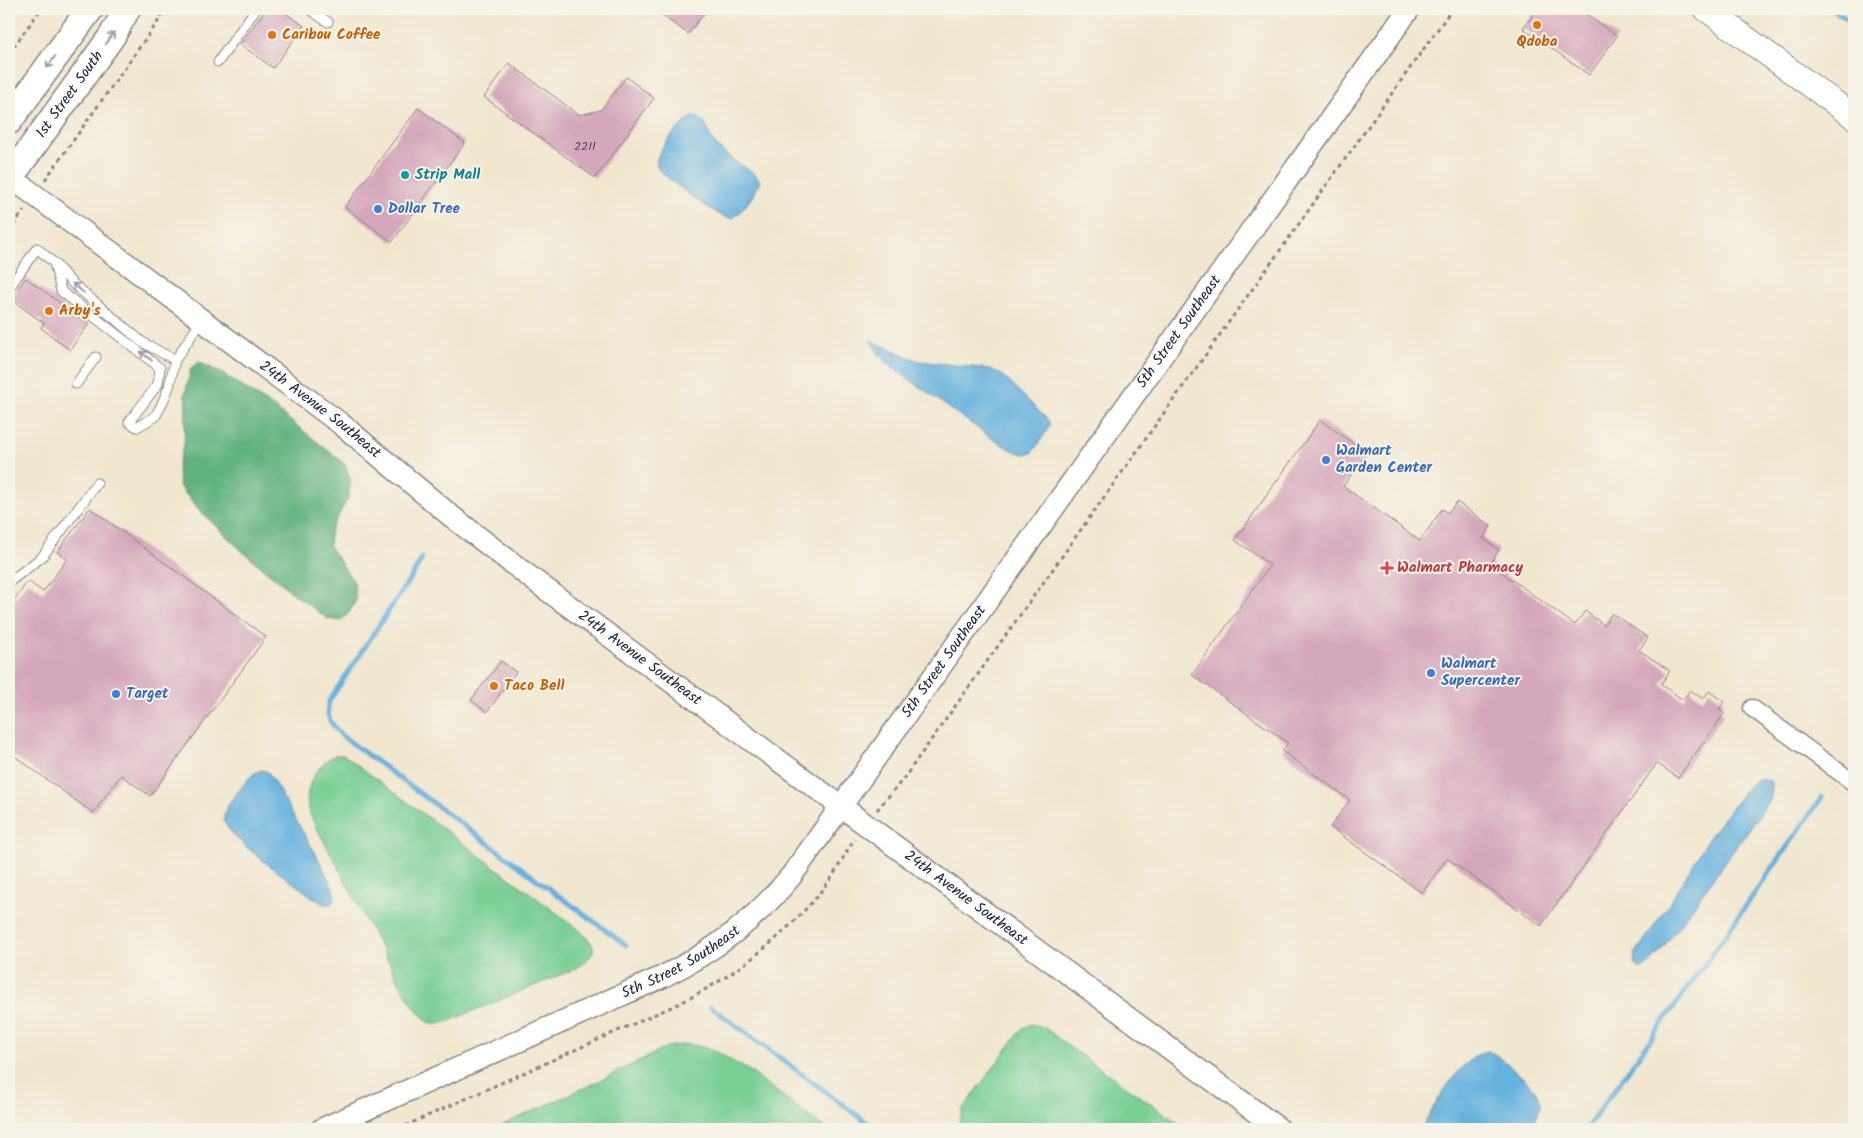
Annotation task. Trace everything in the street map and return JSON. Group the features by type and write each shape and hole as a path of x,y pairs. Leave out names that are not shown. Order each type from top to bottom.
{"main road":[{"path":"9,121 90,9"},
{"name":"1st Street South","path":"9,177 112,36 126,9"},
{"path":"1706,9 1854,117"}],"street":[{"name":"5th Street Southeast","path":"322,1129 662,977 698,958 736,932 764,908 792,875 1409,9"},
{"name":"24th Avenue Southeast","path":"9,177 341,424 451,516 539,584 1279,1129"},
{"path":"1752,708 1854,783"}],"lane":[{"path":"218,62 256,9"},
{"path":"309,9 328,22"},
{"path":"9,288 37,248 71,282 142,342 175,360"},
{"path":"54,263 61,291 160,368 158,384 129,422 137,427 154,417 161,406 169,387 175,360 202,320"},
{"path":"76,384 96,357"},
{"path":"149,396 161,406"},
{"path":"9,582 42,557 97,483"}],"path":[{"path":"9,53 41,9"},
{"path":"9,232 59,158 167,9"}],"green space":[{"path":"199,362 220,372 273,407 344,463 351,480 348,498 331,529 329,546 354,582 356,600 349,613 340,621 328,619 299,598 241,550 199,510 179,486 178,464 184,445 185,394 191,368"},
{"path":"335,755 344,755 577,928 592,944 593,952 590,957 577,968 445,1023 429,1022 417,1010 404,991 315,825 310,812 307,798 314,776 323,764"},
{"path":"1031,1024 1044,1027 1065,1044 1187,1129 960,1129 959,1123 963,1109 1021,1030"},
{"path":"689,1044 713,1050 748,1070 826,1129 494,1129 595,1083 667,1047"}],"water":[{"path":"695,116 704,123 711,138 718,147 756,175 760,181 749,201 733,218 725,217 699,202 667,178 657,166 659,153 676,130"},
{"path":"870,340 919,361 990,369 1002,375 1048,420 1050,426 1032,453 1024,454 1014,451 994,440 893,368 881,357"},
{"path":"262,770 268,772 317,856 333,888 335,897 332,903 326,905 320,902 266,863 237,839 228,828 224,820 228,805 248,779 254,773"},
{"path":"1757,779 1770,781 1772,786 1771,799 1663,948 1649,964 1642,969 1638,968 1634,963 1635,954 1675,895 1708,839 1747,787"},
{"path":"1488,1051 1508,1064 1537,1093 1540,1105 1539,1112 1529,1129 1421,1129 1449,1083 1458,1072 1478,1055"}],"building":[{"name":"Caribou Coffee","path":"266,9 280,9 304,26 273,68 240,44"},
{"path":"654,9 707,9 688,34"},
{"path":"1537,9 1579,9 1617,36 1589,75 1523,28"},
{"path":"509,63 579,115 601,110 626,77 654,98 595,178 484,97"},
{"name":"Strip Mall","path":"418,108 465,143 392,242 345,207"},
{"name":"Arby's","path":"26,278 89,324 70,350 41,328 44,323 10,299"},
{"name":"Walmart Supercenter","path":"1320,420 1367,453 1343,486 1420,541 1442,509 1448,513 1457,502 1491,526 1483,538 1499,550 1490,564 1575,625 1585,611 1604,625 1612,613 1648,638 1639,650 1670,671 1661,684 1683,700 1690,690 1703,699 1709,691 1724,702 1719,710 1724,714 1678,778 1657,763 1541,926 1447,858 1422,893 1330,827 1350,800 1282,751 1288,743 1192,675 1270,565 1235,540"},
{"name":"Target","path":"90,508 266,637 150,796 121,775 93,813 9,752 9,607 28,581 43,592 67,559 57,552"},
{"name":"Taco Bell","path":"501,661 516,672 487,712 471,700"}],"waterway":[{"path":"1832,9 1854,24"},
{"path":"422,558 329,701 328,716 330,720 342,736 626,945"},
{"path":"1586,1129 1822,797"},
{"path":"711,1007 876,1129"}],"place":[{"name":"Qdoba","path":"1537,25"},
{"name":"Caribou Coffee","path":"272,35"},
{"name":"Strip Mall","path":"405,175"},
{"name":"Dollar Tree","path":"378,209"},
{"name":"Arby's","path":"49,311"},
{"name":"Walmart Garden Center","path":"1326,460"},
{"name":"Walmart Pharmacy","path":"1387,568"},
{"name":"Walmart Supercenter","path":"1431,673"},
{"name":"Taco Bell","path":"494,686"},
{"name":"Target","path":"116,694"}]}
